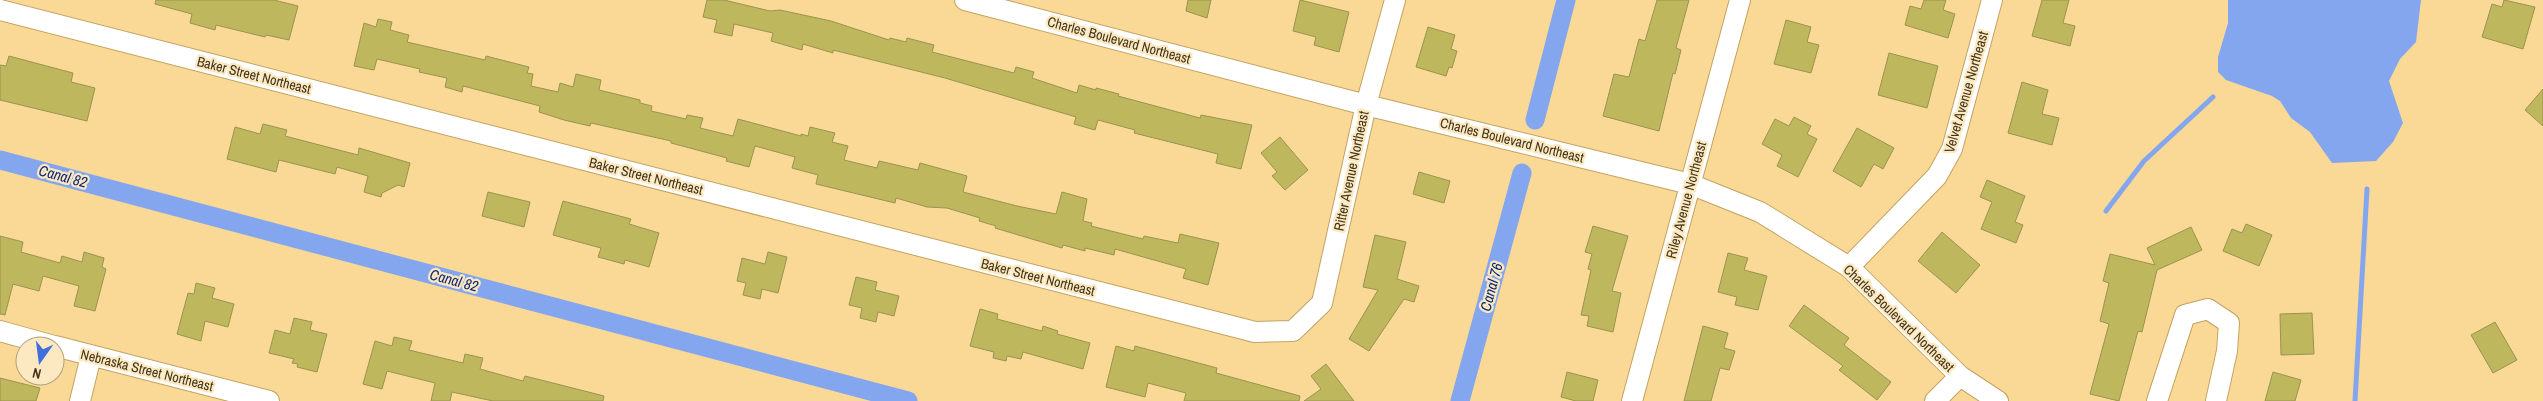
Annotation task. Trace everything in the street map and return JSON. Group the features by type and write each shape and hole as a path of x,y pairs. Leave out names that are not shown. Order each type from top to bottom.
{"street":[{"name":"Charles Boulevard Northeast","path":"965,0 1366,105 1690,184 1760,212 1848,267 1960,376 1998,401"},
{"name":"Ritter Avenue Northeast","path":"1294,331 1322,303 1366,105 1395,0"},
{"name":"Riley Avenue Northeast","path":"1632,401 1740,0"},
{"name":"Velvet Avenue Northeast","path":"1848,267 1937,176 1952,149 1992,0"},
{"name":"Baker Street Northeast","path":"0,10 1255,332 1294,331"},
{"path":"2157,401 2185,315 2208,309 2229,323 2228,351 2216,401"},
{"name":"Nebraska Street Northeast","path":"0,331 18,336"},
{"name":"Nebraska Street Northeast","path":"65,349 269,401"},
{"path":"80,401 91,356"},
{"path":"1935,401 1960,376"}],"water":[{"path":"2228,0 2421,0 2416,42 2400,59 2389,81 2403,123 2393,142 2376,161 2332,163 2310,132 2291,118 2280,101 2272,96 2226,80 2218,72 2218,57 2228,23"}],"building":[{"path":"156,0 274,0 298,6 289,40 266,35 265,37 216,25 215,30 190,23 192,14 155,4"},
{"path":"707,0 724,0 770,11 780,10 831,21 889,40 890,38 906,42 907,38 934,45 932,52 1014,73 1016,67 1034,72 1032,78 1077,93 1079,85 1096,90 1096,88 1119,94 1118,96 1200,118 1201,115 1252,125 1241,169 1216,163 1218,154 1134,133 1135,130 1098,120 1095,130 1074,124 1076,117 945,78 833,50 833,53 803,44 802,50 771,41 773,33 734,24 732,36 714,32 717,20 703,17"},
{"path":"1188,0 1211,0 1207,18 1186,11"},
{"path":"1300,0 1349,12 1339,52 1314,45 1316,37 1293,31"},
{"path":"1657,0 1689,0 1676,48 1681,50 1675,74 1673,73 1659,131 1603,116 1614,74 1629,77 1639,39 1645,41"},
{"path":"1924,0 1946,0 1943,10 1955,14 1948,38 1905,25 1910,6 1921,9"},
{"path":"2042,0 2069,0 2063,23 2075,26 2070,46 2032,36"},
{"path":"2504,0 2535,7 2523,49 2482,37 2492,4 2502,7"},
{"path":"378,19 392,22 390,30 409,35 407,42 485,60 486,56 529,67 527,73 533,74 531,86 558,92 560,83 573,87 576,74 601,80 599,90 640,100 640,103 652,106 651,111 686,119 687,115 703,118 700,128 733,136 738,119 801,136 801,134 808,136 810,127 835,133 832,142 848,146 844,160 877,168 879,161 918,170 920,163 967,176 963,192 1056,214 1062,192 1087,199 1083,221 1092,223 1091,226 1143,239 1144,236 1178,243 1180,234 1219,243 1208,285 1183,278 1186,269 1115,249 1114,255 1085,248 1085,251 1063,245 1062,248 995,228 996,226 979,221 980,218 947,208 927,207 896,198 895,203 816,184 818,175 792,168 795,157 755,146 749,167 726,161 727,158 671,143 671,141 591,123 590,126 564,120 539,112 540,106 463,86 462,92 445,87 447,78 419,72 420,69 377,59 374,70 354,66 364,23 376,27"},
{"path":"1786,20 1811,27 1807,42 1819,45 1811,73 1774,64"},
{"path":"1428,27 1455,35 1451,49 1457,51 1452,68 1449,67 1446,76 1416,67"},
{"path":"1889,53 1938,66 1927,108 1878,95"},
{"path":"9,56 73,73 71,82 95,88 87,121 0,100 0,65 6,66"},
{"path":"2022,82 2048,90 2042,114 2059,118 2052,145 2008,133"},
{"path":"2543,89 2543,126 2525,110"},
{"path":"1794,117 1811,126 1807,134 1817,139 1798,177 1777,166 1782,155 1762,144 1775,119 1789,126"},
{"path":"263,124 287,130 285,136 358,155 359,148 410,163 404,187 398,185 382,193 381,197 364,192 368,176 337,167 335,174 279,160 276,172 227,159 235,127 260,134"},
{"path":"1857,128 1894,148 1883,169 1874,164 1861,187 1833,171"},
{"path":"1280,137 1308,170 1285,190 1272,176 1277,172 1261,153"},
{"path":"1419,172 1450,181 1444,203 1413,194"},
{"path":"1987,180 2025,196 2015,222 2023,225 2016,243 1981,229 1992,202 1980,197"},
{"path":"488,192 530,202 524,227 482,216"},
{"path":"563,201 631,219 629,224 659,233 649,267 625,260 624,264 598,257 601,248 553,235"},
{"path":"2246,224 2272,235 2259,266 2223,251 2232,229 2242,233"},
{"path":"1593,226 1628,236 1612,291 1621,293 1613,332 1587,326 1589,316 1581,315 1591,270 1588,269 1592,254 1585,252"},
{"path":"2191,227 2202,250 2157,270 2142,332 2138,331 2119,401 2090,394 2109,324 2100,321 2109,283 2103,281 2110,254 2155,265 2147,248"},
{"path":"1942,232 1980,265 1956,293 1918,261"},
{"path":"1375,235 1406,242 1397,279 1419,286 1414,302 1404,299 1369,351 1349,339 1378,290 1363,287"},
{"path":"0,236 23,242 21,252 60,263 62,256 82,262 84,252 104,258 102,267 106,269 95,311 74,306 79,286 43,276 39,291 13,284 5,315 0,314"},
{"path":"768,252 787,257 778,293 762,289 760,299 743,295 746,283 737,281 742,258 765,264"},
{"path":"1728,253 1748,258 1744,270 1767,276 1758,310 1735,305 1737,297 1718,292"},
{"path":"856,277 877,282 875,290 899,296 894,316 878,312 876,322 860,318 862,308 849,305"},
{"path":"196,283 215,288 212,298 234,304 228,327 205,321 201,341 177,334 188,293 194,294"},
{"path":"1804,305 1849,338 1844,345 1891,382 1877,400 1839,370 1843,366 1789,326"},
{"path":"980,309 998,314 997,319 1042,331 1043,326 1058,331 1057,334 1090,343 1083,369 1023,352 1021,359 1007,356 1006,361 993,358 994,352 970,346"},
{"path":"2312,313 2314,354 2281,355 2280,314"},
{"path":"294,318 312,322 310,330 327,334 317,372 297,367 298,364 292,363 294,359 269,353 275,330 290,334"},
{"path":"2495,322 2517,360 2493,373 2471,335"},
{"path":"1703,326 1728,333 1724,348 1735,351 1729,370 1720,368 1711,401 1684,401"},
{"path":"394,337 412,341 409,350 463,363 465,354 483,358 480,369 523,381 525,376 604,396 603,401 493,401 452,392 450,401 431,401 435,383 387,371 382,389 363,384 375,341 392,346"},
{"path":"1116,346 1134,351 1135,346 1217,368 1216,373 1300,396 1299,401 1184,401 1186,393 1148,383 1145,397 1106,387"},
{"path":"1326,364 1354,401 1304,401 1321,389 1311,376"},
{"path":"1567,372 1598,380 1593,401 1576,401 1561,397"},
{"path":"2273,372 2301,380 2295,401 2265,401"},
{"path":"0,378 15,382 15,386 40,388 36,401 0,401"}],"waterway":[{"name":"Canal 76","path":"1535,120 1566,0"},
{"path":"2106,211 2144,161 2213,97"},
{"name":"Canal 82","path":"0,160 908,401"},
{"name":"Canal 76","path":"1460,401 1522,173"},
{"path":"2355,401 2367,189"}]}
